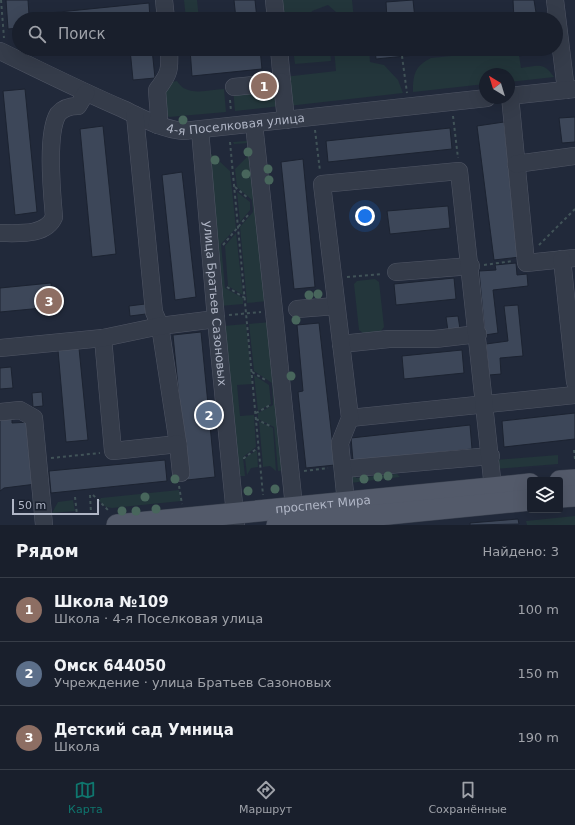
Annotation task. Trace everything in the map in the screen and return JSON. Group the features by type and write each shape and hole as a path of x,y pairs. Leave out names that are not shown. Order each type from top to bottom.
{"main road":[{"path":"563,481 575,480"},
{"name":"проспект Мира","path":"113,518 236,519 294,508 527,484"},
{"path":"563,498 575,496"},
{"name":"проспект Мира","path":"277,525 527,500"}],"street":[{"path":"164,0 165,12"},
{"path":"274,0 275,12"},
{"path":"555,0 557,12"},
{"name":"4-я Поселковая улица","path":"2,45 12,51"},
{"path":"515,95 570,90 563,48"},
{"name":"4-я Поселковая улица","path":"21,56 86,93 158,125 173,130 183,131 479,99"},
{"path":"158,125 159,116 157,90 168,73 170,66 169,56"},
{"path":"280,56 286,120"},
{"path":"234,87 282,82"},
{"path":"0,233 24,233 40,230 51,223 54,217 51,156 55,122 59,114 64,109 70,106 78,106 86,93"},
{"path":"510,104 526,263 569,258 575,382"},
{"path":"134,114 154,312 160,326 178,444 180,480"},
{"path":"254,124 294,508"},
{"name":"улица Братьев Сазоновых","path":"200,130 216,318 236,519"},
{"path":"516,164 575,156"},
{"path":"346,503 340,444 350,418 322,184 459,171 471,266 493,488"},
{"path":"396,272 471,266"},
{"path":"297,309 336,306"},
{"path":"0,348 103,338 160,326 216,318"},
{"path":"341,344 389,339 435,339 478,334"},
{"path":"103,338 113,451 178,444"},
{"path":"350,418 575,395"},
{"path":"0,412 20,410 34,418 44,525"},
{"path":"343,469 491,456"}],"path":[{"path":"1,0 2,45"},
{"path":"402,56 408,95"},
{"path":"452,112 459,171"},
{"path":"313,116 322,184"},
{"path":"230,142 263,496"},
{"path":"234,187 251,200"},
{"path":"224,252 224,245 252,211"},
{"path":"334,279 396,272"},
{"path":"227,287 245,298"},
{"path":"216,318 246,313 274,311"},
{"path":"252,372 270,384"},
{"path":"256,413 272,404"},
{"path":"244,464 244,458 258,447"},
{"path":"574,450 575,459"},
{"path":"38,460 113,451"},
{"path":"290,478 303,471 338,467 343,469"},
{"path":"180,480 182,507"},
{"path":"90,495 91,513"},
{"path":"93,495 113,518"},
{"path":"75,497 77,515"}],"green space":[{"path":"184,0 197,0 198,12 185,12"},
{"path":"276,0 352,0 353,12 336,12 328,5 312,12 277,12"},
{"path":"294,56 331,56 331,61 295,64"},
{"path":"335,56 370,56 370,62 384,65 398,80 403,93 288,106 284,77 336,71"},
{"path":"451,56 519,56 521,68 540,66 547,69 554,77 515,81 515,68 479,68 479,85 413,92 414,75 421,64 431,58"},
{"path":"177,81 181,86 192,91 224,89 226,112 169,117 167,115 164,90 167,83"},
{"path":"233,89 276,91 280,106 235,111"},
{"path":"247,141 251,143 269,301 247,303 240,227 253,212 252,200 237,187 235,169 250,154 249,143 234,144 233,142"},
{"path":"207,150 230,171 236,228 221,244 225,288 243,298 243,304 220,306"},
{"path":"237,192 250,202 250,210 240,222"},
{"path":"236,233 243,295 228,286 225,246"},
{"path":"375,279 379,282 384,327 381,331 363,333 359,330 354,284 357,281"},
{"path":"271,322 286,470 278,471 274,427 258,419 258,413 273,405 272,383 254,371 249,324"},
{"path":"246,324 252,384 237,385 240,416 254,415 256,447 243,457 245,476 238,476 223,326"},
{"path":"254,375 269,385 271,404 258,411"},
{"path":"259,421 273,428 276,471 270,466 263,467"},
{"path":"257,450 258,467 251,468 247,475 245,458"},
{"path":"558,455 558,464 495,469 495,460"},
{"path":"356,473 356,478 397,474 400,477 350,483 350,478"},
{"path":"179,490 181,501 112,508 106,507 99,501 101,498"},
{"path":"73,500 75,511 52,513 58,502"},
{"path":"575,516 575,525 527,525 526,521"}],"building":[{"path":"6,0 28,0 29,12 12,12 12,29 8,29"},
{"path":"234,0 255,0 256,12 235,12"},
{"path":"413,0 414,12 387,12 386,2"},
{"path":"513,0 534,0 536,12 514,12"},
{"path":"149,3 150,12 59,12"},
{"path":"131,56 153,56 155,78 133,80"},
{"path":"191,56 261,56 262,69 192,76"},
{"path":"376,56 405,56 376,59"},
{"path":"25,89 37,212 15,215 3,91"},
{"path":"575,117 575,142 562,143 559,118"},
{"path":"504,122 520,257 494,260 477,126"},
{"path":"103,126 116,254 92,257 80,129"},
{"path":"450,128 452,149 328,162 326,141"},
{"path":"303,159 315,287 294,289 281,162"},
{"path":"182,172 196,297 175,300 162,175"},
{"path":"448,206 450,228 390,234 387,211"},
{"path":"516,263 517,275 527,274 528,286 493,290 498,333 485,335 479,271 496,270 495,265"},
{"path":"454,278 456,299 396,305 394,284"},
{"path":"51,283 53,307 0,312 0,288"},
{"path":"145,304 146,314 130,316 129,306"},
{"path":"518,305 523,356 500,358 501,374 489,375 486,344 508,341 504,306"},
{"path":"458,316 460,329 448,331 446,317"},
{"path":"319,323 335,465 306,468 298,392 303,391 297,325"},
{"path":"201,332 215,477 187,480 173,335"},
{"path":"79,348 88,440 66,442 58,350"},
{"path":"462,350 464,373 404,379 402,356"},
{"path":"11,367 13,388 0,389 0,368"},
{"path":"42,392 43,406 33,407 32,393"},
{"path":"575,413 575,439 504,447 502,421"},
{"path":"12,414 12,423 30,422 36,484 4,488 0,491 0,415"},
{"path":"470,425 472,449 353,461 351,438"},
{"path":"165,460 167,481 51,493 49,471"},
{"path":"518,519 519,524 470,525 470,523"}],"place":[{"name":"Школа №109","path":"264,86"},
{"name":"Детский сад Умница","path":"49,301"},
{"name":"Омск 644050","path":"209,415"}]}
